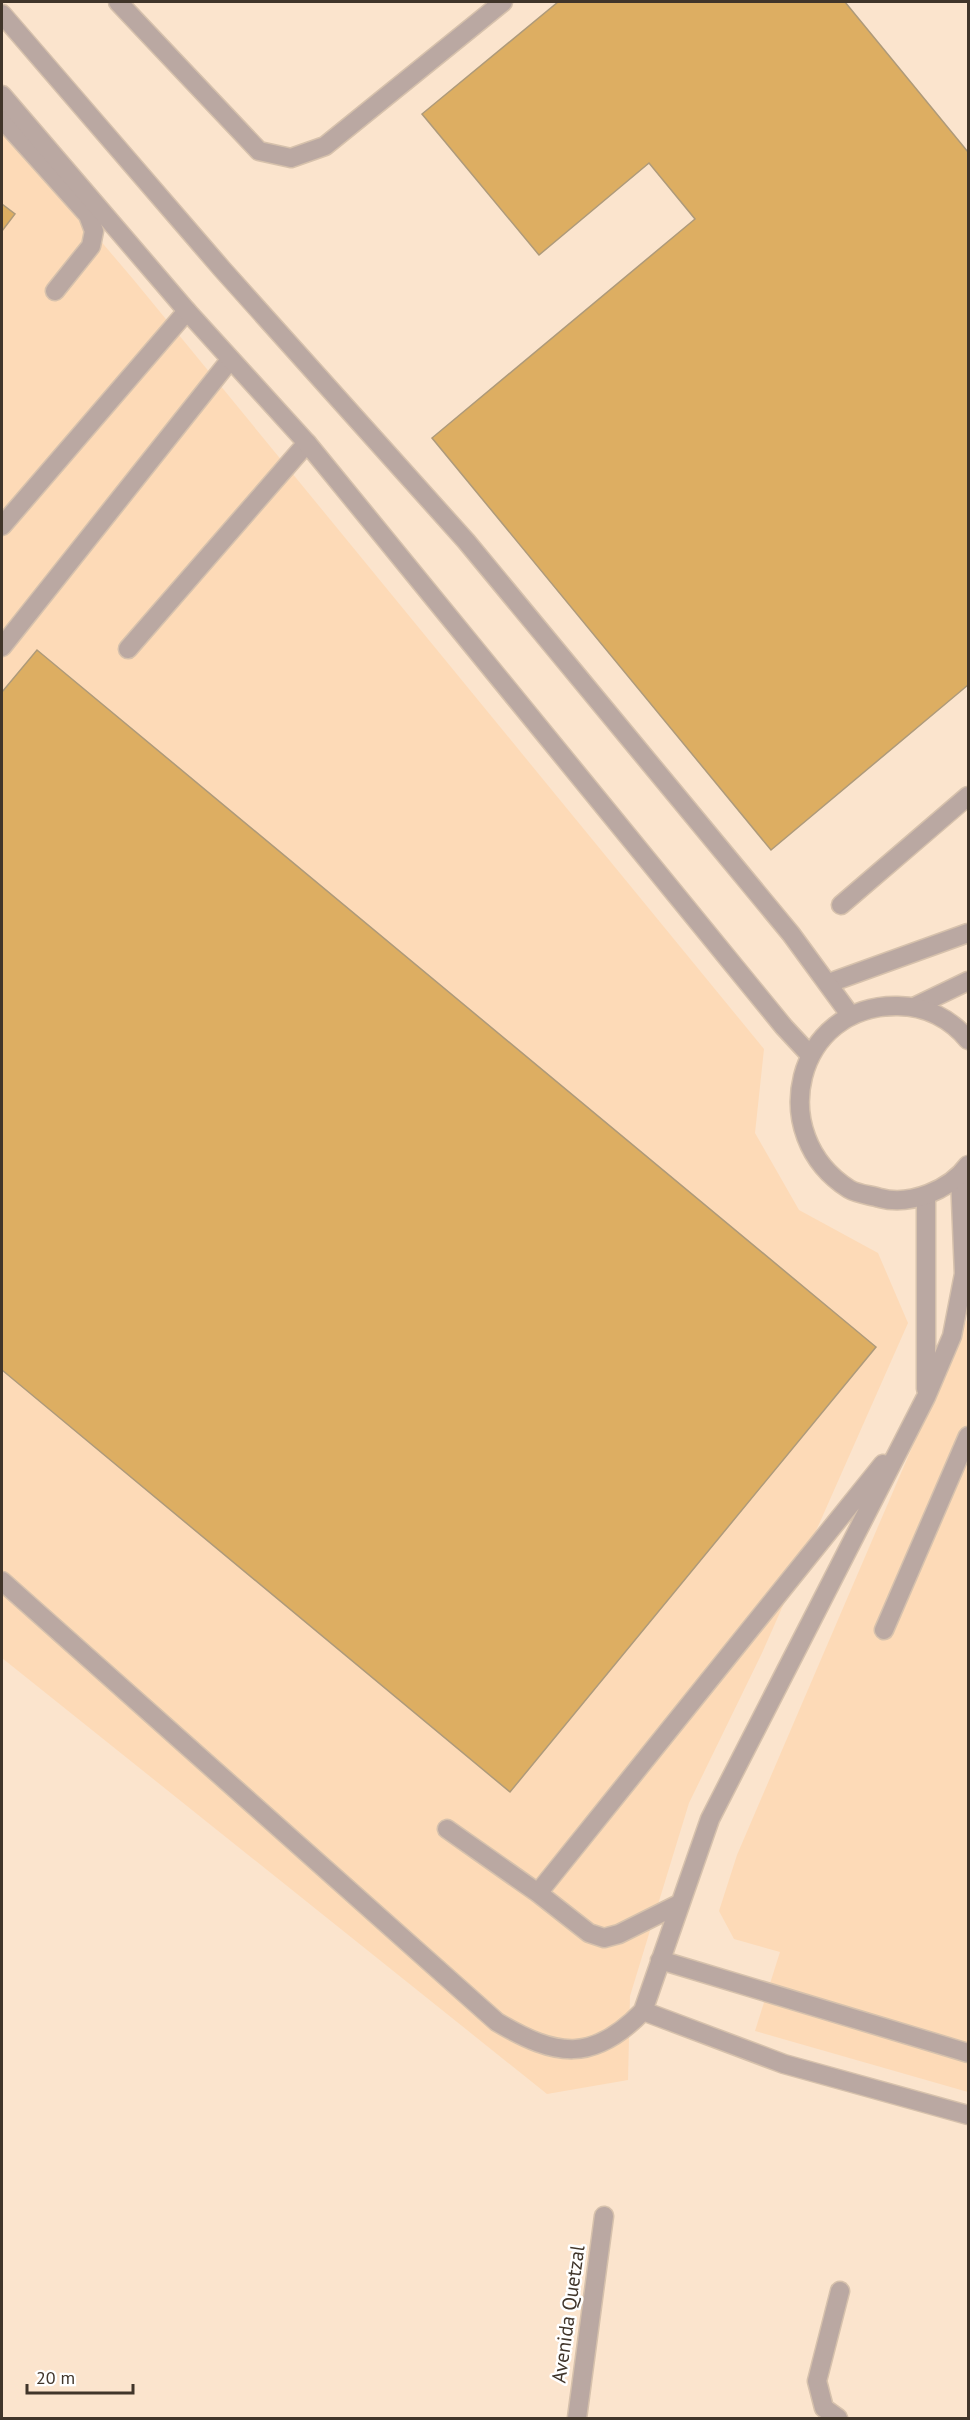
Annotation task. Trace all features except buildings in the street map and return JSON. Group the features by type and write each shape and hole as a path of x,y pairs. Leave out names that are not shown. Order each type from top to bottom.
{"street":[{"path":"118,2 259,151 291,158 325,146 503,2"},
{"path":"2,14 222,269 466,541 830,983 851,1016"},
{"path":"2,95 230,360 307,444 784,1027 810,1055"},
{"path":"2,119 88,215 94,231 91,246 56,291"},
{"path":"2,526 188,311"},
{"path":"2,647 230,360"},
{"path":"128,649 307,444"},
{"path":"841,905 969,796"},
{"path":"830,983 969,933"},
{"path":"916,1006 969,981"},
{"path":"964,1171 926,1196 888,1200 851,1190 820,1165 802,1131 799,1092 810,1055 828,1032 851,1016 883,1005 916,1006 956,1025 969,1040"},
{"path":"2,1581 497,2022 527,2040 564,2050 598,2046 622,2032 643,2011 710,1819 926,1397 952,1336 964,1274 964,1171"},
{"path":"926,1196 926,1397"},
{"path":"538,1893 908,1432"},
{"path":"885,1630 969,1436"},
{"path":"447,1829 538,1893 589,1933 604,1938 619,1934 679,1904"},
{"path":"660,1960 969,2053"},
{"path":"643,2011 784,2064 969,2115"},
{"name":"Avenida Quetzal","path":"577,2418 604,2216"},
{"path":"838,2418 824,2408 817,2381 840,2290"}],"shaded area":[{"path":"2,125 133,279 764,1049 755,1133 799,1210 878,1253 908,1323 762,1653 689,1803 630,1996 628,2080 547,2094 2,1658"},
{"path":"968,1317 968,2092 755,2031 780,1952 734,1939 719,1911 737,1855"}]}
